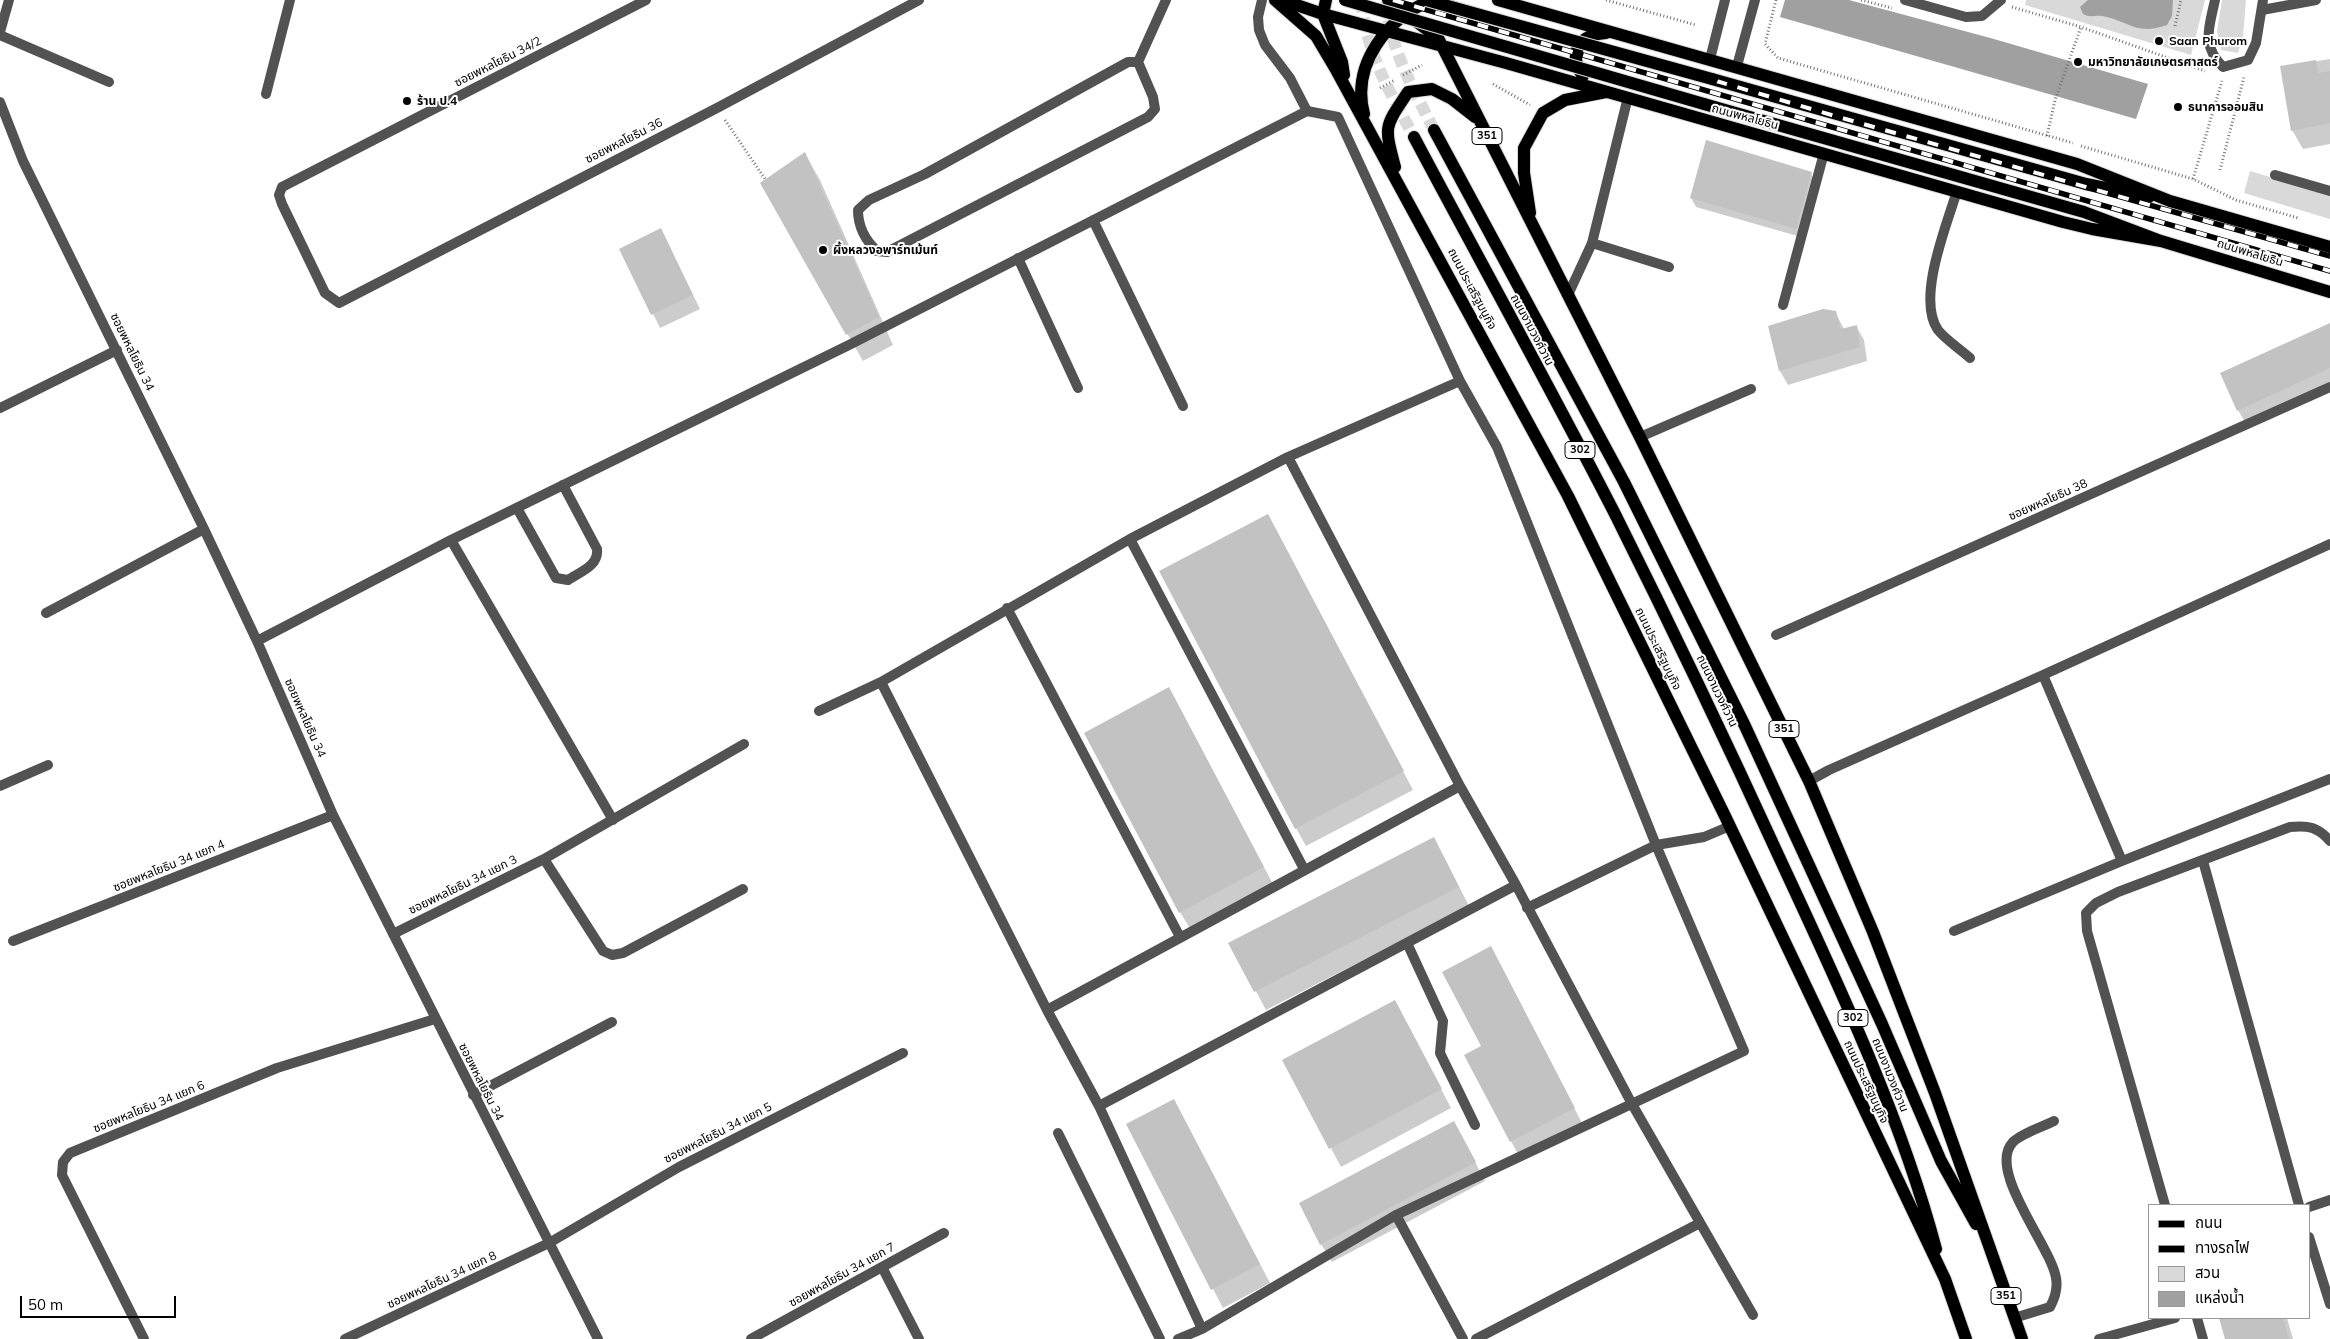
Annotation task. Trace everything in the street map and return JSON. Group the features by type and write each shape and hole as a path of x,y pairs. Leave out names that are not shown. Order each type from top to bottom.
{"main road":[{"name":"ถนนประเสริฐมนูกิจ","path":"1275,0 1316,36 1400,184 1568,496 1730,826 1945,1279 1966,1339"},
{"name":"ถนนพหลโยธิน","path":"1282,0 1323,14 1628,97 2092,229 2161,241"},
{"path":"1326,0 1323,14 1342,62 1346,90"},
{"name":"ถนนพหลโยธิน","path":"1345,0 2084,212 2161,241 2330,292"},
{"path":"1388,0 1438,38 1442,46"},
{"path":"1426,0 2086,184 2170,201 2330,247"},
{"path":"1367,127 1360,100 1362,77 1367,61 1387,31 1412,8 1432,0"},
{"path":"1498,0 1737,66 2077,164 2170,201"},
{"path":"1608,92 1582,75 1576,61 1577,48 1583,40 1590,36 1598,34 1622,35"},
{"name":"351","path":"1442,46 1640,437 1809,781 1873,932 1935,1093 2022,1339"},
{"path":"1400,184 1386,136 1390,119 1408,92 1432,89 1452,99 1479,120"},
{"path":"1532,226 1524,173 1524,148 1543,113 1565,100 1608,92"},
{"name":"ถนนงามวงศ์วาน","path":"1434,130 1624,482 1756,750 1882,1024 1941,1161 1992,1252"},
{"name":"ถนนงามวงศ์วาน","path":"1414,137 1614,512 1738,767 1858,1030 1914,1174 1945,1279"}],"street":[{"path":"0,32 9,0"},
{"path":"266,94 290,0"},
{"name":"ซอยพหลโยธิน 34/2","path":"339,303 325,293 282,204 279,195 282,187 646,0"},
{"name":"ซอยพหลโยธิน 36","path":"339,303 717,108 920,0"},
{"path":"1138,62 1128,62 925,174 869,200 858,210 858,223 870,244 877,252 887,252 1148,117 1155,109 1153,96 1138,62 1166,0"},
{"path":"1262,0 1258,17 1259,30 1265,45 1290,78 1307,111"},
{"path":"1710,59 1725,0"},
{"path":"1737,66 1755,0"},
{"path":"1905,0 1966,17 1982,16 2001,0"},
{"path":"2215,0 2207,42 2213,56 2223,67 2248,60 2256,43 2262,5 2316,0"},
{"path":"0,36 109,82"},
{"path":"1568,296 1592,243 1628,97"},
{"name":"ซอยพหลโยธิน 34","path":"0,102 23,161 117,350 257,642 333,815 598,1339"},
{"path":"257,642 451,540 849,345 1307,111 1338,117 1460,381 1497,447 1656,845 1744,1051 1396,1215 1202,1329 1178,1339"},
{"path":"1783,305 1824,153"},
{"path":"2275,175 2330,191"},
{"path":"1956,191 1933,270 1932,318 1938,330 1970,358"},
{"path":"1093,220 1183,406"},
{"path":"1592,243 1669,267"},
{"path":"1018,258 1078,388"},
{"path":"0,408 117,350"},
{"path":"819,711 880,682 1130,539 1288,457 1460,381"},
{"name":"ซอยพหลโยธิน 38","path":"1776,635 2330,387"},
{"path":"1640,437 1751,389"},
{"path":"1288,457 1460,786 1516,885 1632,1104 1753,1315"},
{"path":"517,508 556,578 568,580 596,562 598,556 564,485"},
{"path":"46,613 204,529"},
{"path":"1130,539 1304,869"},
{"path":"451,540 613,820"},
{"path":"1809,781 1829,770 2330,544"},
{"path":"1007,608 1180,937"},
{"path":"2043,675 2122,861"},
{"path":"880,682 1048,1010 1100,1106 1202,1329"},
{"name":"ซอยพหลโยธิน 34 แยก 3","path":"393,934 544,859 744,744"},
{"path":"0,786 48,765"},
{"path":"1954,931 2122,861 2330,779"},
{"path":"1048,1010 1304,869 1460,786"},
{"name":"ซอยพหลโยธิน 34 แยก 4","path":"13,941 333,815"},
{"path":"1527,908 1656,845 1704,838 1730,826"},
{"path":"2165,1204 2086,931 2086,913 2096,903 2118,892 2290,827 2308,826 2321,831 2330,841"},
{"path":"544,859 603,951 612,955 623,953 743,889"},
{"path":"2203,861 2299,1204"},
{"path":"1100,1106 1516,885"},
{"path":"1407,942 1443,1021 1440,1053 1475,1125"},
{"name":"ซอยพหลโยธิน 34 แยก 6","path":"144,1339 62,1175 63,1162 70,1153 277,1068 435,1019"},
{"path":"473,1095 612,1022"},
{"name":"ซอยพหลโยธิน 34 แยก 5","path":"549,1243 679,1167 903,1053"},
{"path":"2014,1318 2050,1307 2056,1295 2056,1277 2013,1186 2005,1166 2005,1153 2014,1141 2054,1122"},
{"path":"1058,1133 1160,1339"},
{"path":"2310,1207 2330,1200"},
{"path":"1396,1215 1463,1339"},
{"path":"1476,1339 1700,1223"},
{"name":"ซอยพหลโยธิน 34 แยก 7","path":"751,1339 944,1233"},
{"path":"2310,1240 2330,1304"},
{"name":"ซอยพหลโยธิน 34 แยก 8","path":"345,1339 549,1243"},
{"path":"882,1268 919,1339"},
{"path":"2099,1339 2171,1319"},
{"path":"2197,1319 2203,1339"}],"path":[{"path":"1606,0 1696,25"},
{"path":"1776,0 1764,44 1778,58"},
{"path":"2174,26 2181,0"},
{"path":"2011,7 2081,27 2208,72 2206,64"},
{"path":"2047,136 2055,100 2068,59 2081,27"},
{"path":"2220,170 2248,60"},
{"path":"2193,179 2224,77"},
{"path":"1494,84 1532,107"},
{"path":"717,108 765,179"},
{"path":"2236,200 2302,220"}],"green space":[{"path":"2026,0 2205,0 2191,55 2025,5"},
{"path":"2222,0 2246,0 2243,36 2238,53 2221,50 2217,31"},
{"path":"2250,171 2330,195 2330,219 2244,193"}],"water":[{"path":"1785,0 1849,0 1994,39 2148,84 2136,119 1780,17"},
{"path":"2088,0 2173,0 2172,16 2167,25 2148,29 2133,27 2111,18 2083,14 2080,7"}],"building":[{"path":"2316,60 2318,73 2330,71 2330,123 2291,131 2280,66"},
{"path":"1706,140 1812,172 1796,229 1690,198"},
{"name":"ผึ้งหลวงอพาร์ทเม้นท์","path":"805,152 879,317 846,335 760,183"},
{"path":"661,228 693,295 651,315 619,249"},
{"path":"1823,309 1836,311 1841,329 1857,325 1860,347 1779,371 1768,326"},
{"path":"2330,323 2330,368 2237,411 2220,373"},
{"path":"1268,514 1404,771 1295,829 1159,571"},
{"path":"1169,687 1264,867 1179,913 1084,733"},
{"path":"1434,837 1459,887 1254,992 1228,943"},
{"path":"1491,946 1575,1108 1510,1142 1464,1055 1481,1046 1442,972"},
{"path":"1395,1000 1442,1089 1329,1149 1282,1060"},
{"path":"1174,1099 1260,1264 1211,1290 1126,1124"},
{"path":"1454,1121 1476,1162 1320,1245 1299,1203"},
{"path":"2219,1319 2283,1319 2289,1339 2225,1339"}],"tunnel":[{"path":"1361,0 1368,38 1380,72 1414,137"},
{"path":"1386,2 1388,19 1397,52 1434,130"}],"railway":[{"path":"1393,0 2330,271"},
{"path":"1442,0 1835,116 2330,256"}],"place":[{"name":"Saan Phurom","path":"2159,41"},
{"name":"มหาวิทยาลัยเกษตรศาสตร์","path":"2078,62"},
{"name":"ร้าน ป.4","path":"407,101"},
{"name":"ธนาคารออมสิน","path":"2178,107"},
{"name":"ผึ้งหลวงอพาร์ทเม้นท์","path":"823,250"}]}
